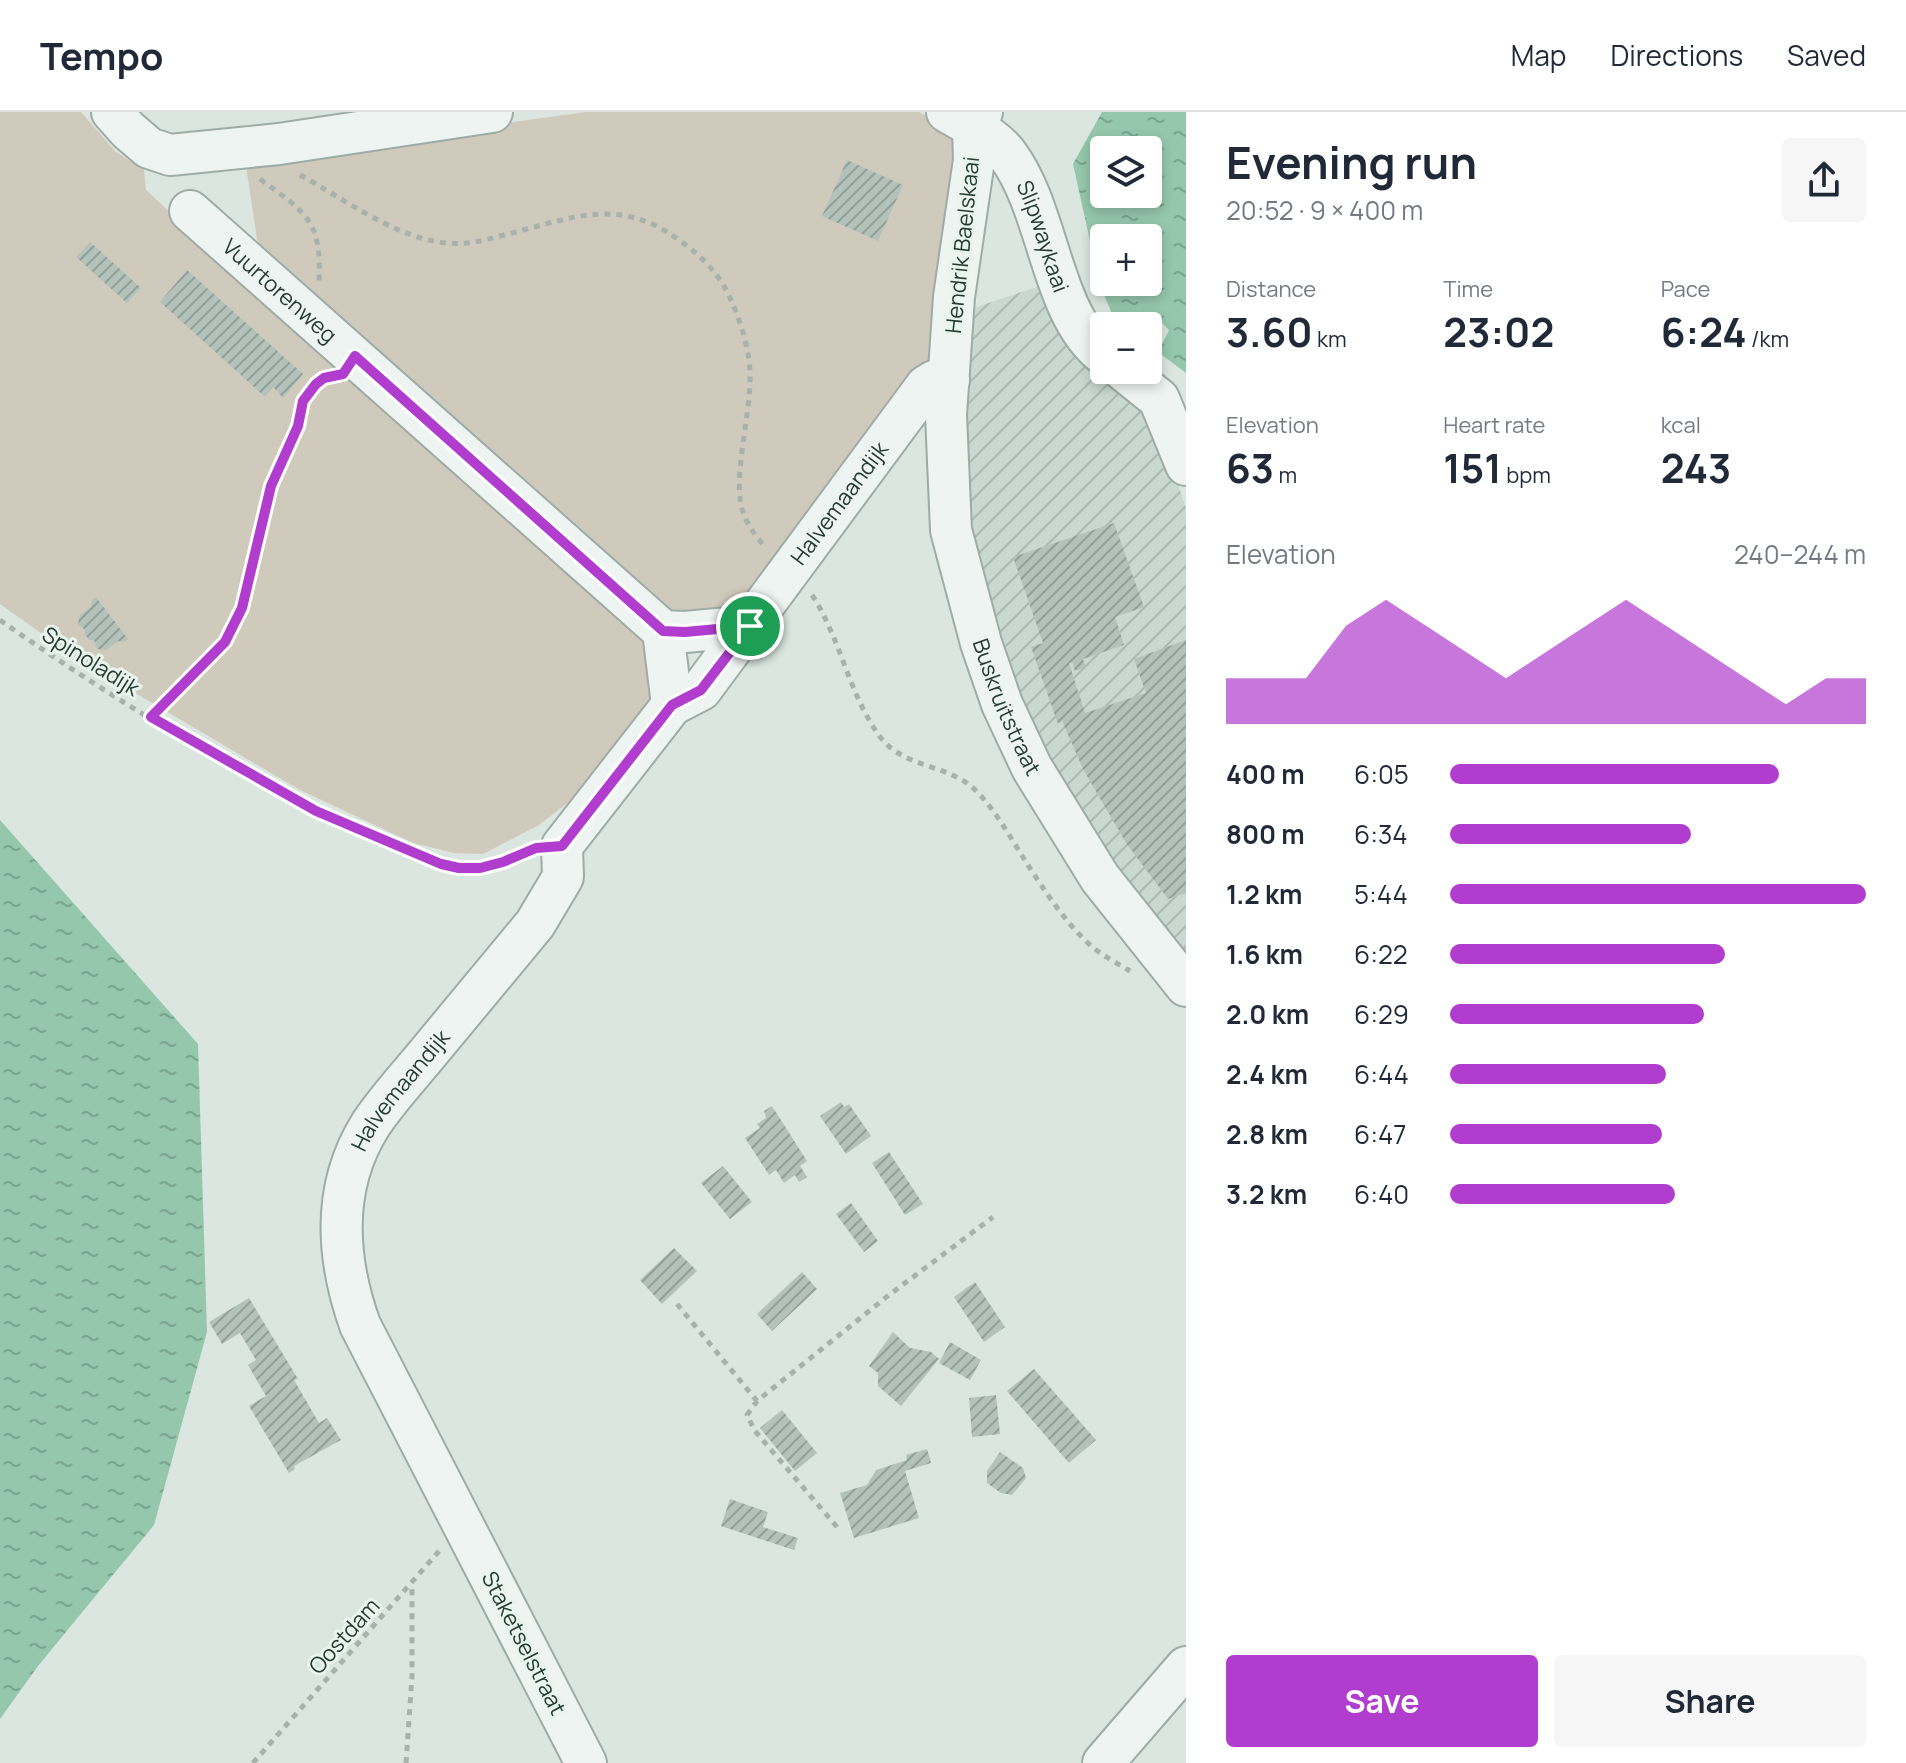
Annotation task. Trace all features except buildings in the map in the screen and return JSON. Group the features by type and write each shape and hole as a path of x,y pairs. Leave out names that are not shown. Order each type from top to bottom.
{"street":[{"path":"112,112 149,148 170,155 279,144 492,112"},
{"name":"Slipwaykaai","path":"967,117 1005,151 1027,186 1074,320 1090,338"},
{"name":"Hendrik Baelskaai","path":"949,380 954,297 974,160 967,117"},
{"name":"Vuurtorenweg","path":"190,211 663,631"},
{"name":"Halvemaandijk","path":"455,1532 360,1325 349,1288 341,1248 341,1203 354,1157 377,1116 535,924 563,877 562,846 672,705 701,690 926,386 934,381 949,380"},
{"name":"Buskruitstraat","path":"949,380 946,415 951,530 981,643 1002,704 1032,768 1100,878 1186,986"},
{"name":"Slipwaykaai","path":"1140,384 1159,399 1186,465"},
{"path":"672,705 663,631 750,626"},
{"name":"Staketselstraat","path":"455,1532 586,1763"},
{"path":"1103,1763 1186,1667"}],"path":[{"path":"279,144 282,165 405,234 445,243 471,244 598,212 625,215 662,227 709,263 730,297 745,341 751,378 738,486 743,513 758,540 791,570 813,596 827,621 861,702 884,741 910,761 951,775 969,785 997,818 1028,866 1078,931 1097,951 1133,973"},
{"path":"223,151 231,168 258,177 302,210 316,234 320,254 318,290 307,314"},
{"path":"151,717 225,642 242,608 271,486 298,426 303,401 324,378 343,374 355,356"},
{"name":"Spinoladijk","path":"0,620 151,717 316,811 441,864 480,868 536,848 562,846"},
{"path":"837,1527 755,1431 747,1415 757,1401 889,1295 993,1217"},
{"path":"677,1304 757,1401"},
{"name":"Oostdam","path":"253,1763 455,1532"},
{"path":"406,1763 412,1677 412,1584"}],"shaded area":[{"path":"0,112 81,112 116,152 144,170 146,190 434,455 644,628 658,696 583,791 539,825 483,854 454,853 413,843 298,789 76,658 0,604"},
{"path":"586,112 919,112 947,131 958,149 934,362 745,616 674,620 259,253 245,159"},
{"path":"1046,284 1090,339 1090,384 1125,384 1162,438 1186,508 1186,965 1109,871 1046,763 994,639 965,498 960,445 970,309"}],"water":[{"path":"1102,112 1186,112 1186,373 1162,355 1162,344 1169,330 1162,323 1162,312 1110,312 1104,296 1162,296 1162,224 1090,224 1090,241 1073,164"},
{"path":"0,820 198,1044 207,1332 154,1525 38,1666 0,1719"}],"route":[{"path":"355,356 663,631 750,626 701,690 672,705 562,846 536,848 480,868 441,864 316,811 151,717 225,642 242,608 271,486 298,426 303,401 324,378 343,374 355,356"}]}
